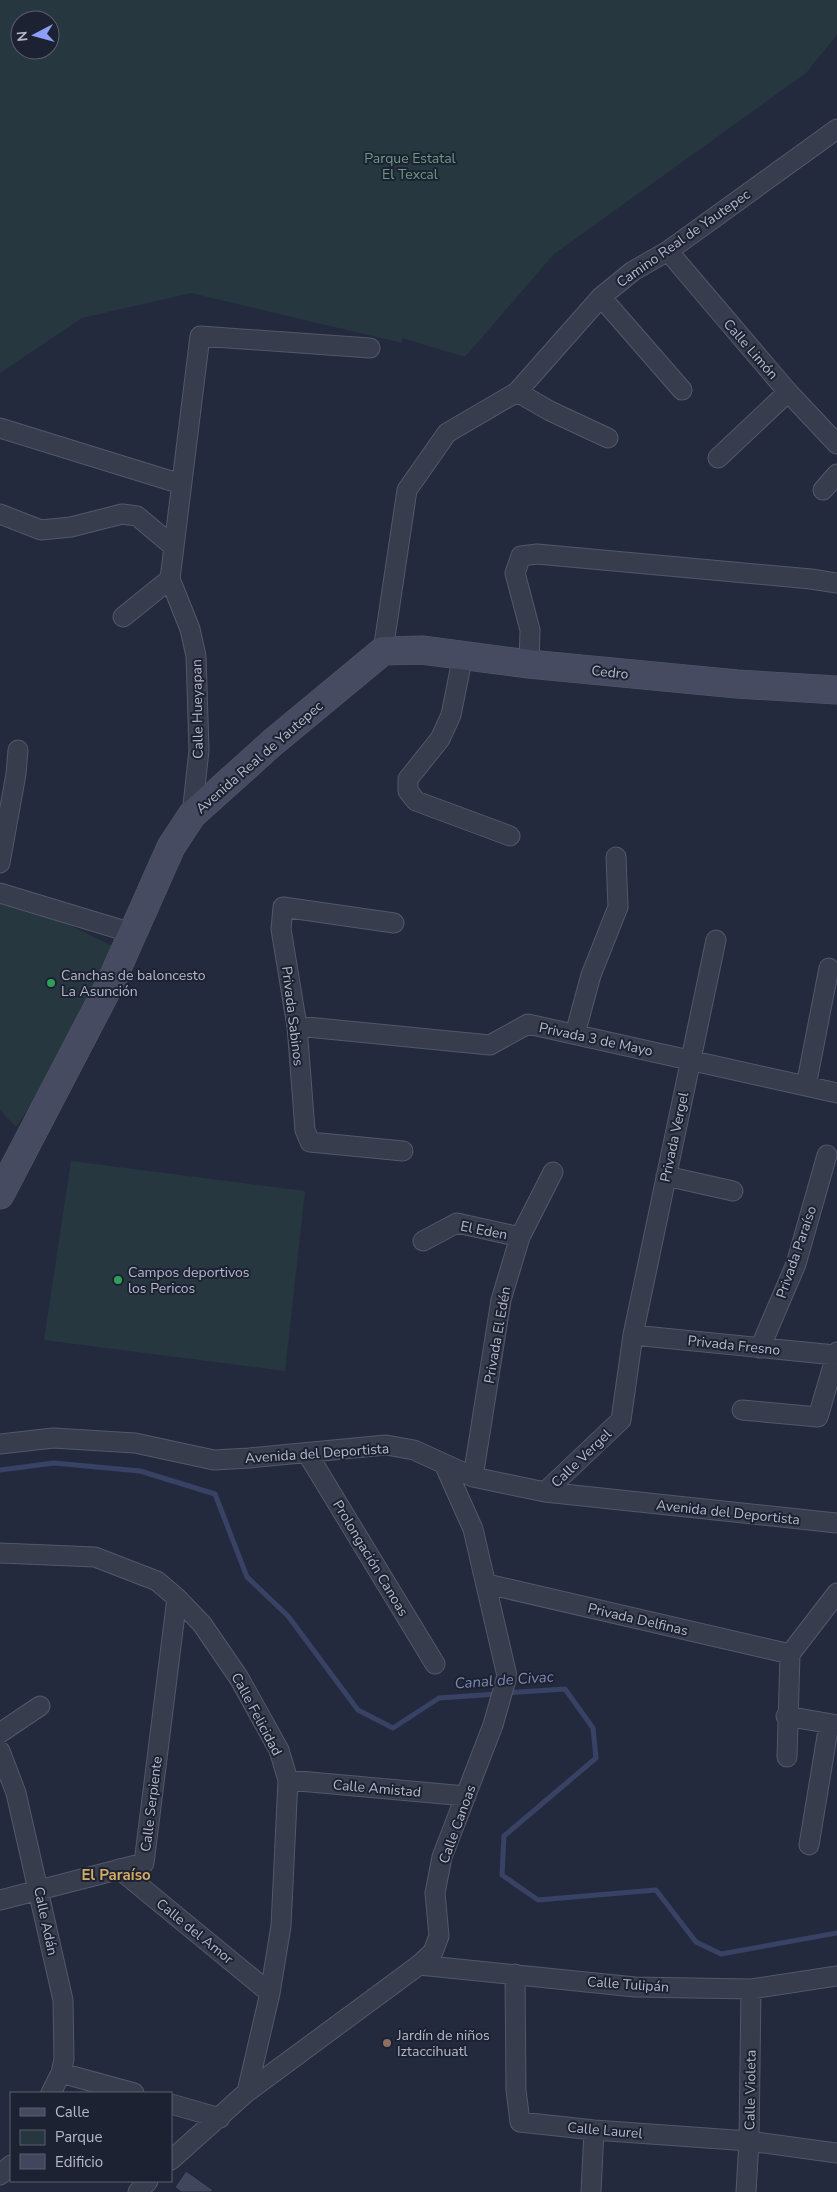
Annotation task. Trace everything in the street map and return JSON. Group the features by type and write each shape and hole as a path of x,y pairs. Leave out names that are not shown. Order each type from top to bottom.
{"street":[{"name":"Camino Real de Yautepec","path":"383,651 406,490 447,433 517,392 601,297 633,271 668,251 837,129"},
{"name":"Calle Limón","path":"668,251 788,392 837,444"},
{"path":"601,297 682,390"},
{"name":"Calle Hueyapan","path":"192,815 199,750 196,656 190,629 170,579 200,336 370,348"},
{"path":"517,392 550,411 608,438"},
{"path":"718,458 788,392"},
{"path":"0,428 181,484"},
{"path":"823,490 837,474"},
{"path":"0,514 41,530 71,527 122,514 137,516 174,547"},
{"path":"529,664 530,630 515,573 521,556 538,554 837,583"},
{"path":"123,617 170,579"},
{"name":"Cedro","path":"383,651 422,650 529,664 737,684 837,690"},
{"name":"Avenida Real de Yautepec","path":"0,1195 111,982 171,847 192,815 272,743 383,651"},
{"path":"463,655 451,715 440,739 408,780 408,792 416,801 510,836"},
{"path":"0,862 16,774 18,750"},
{"path":"574,1034 591,975 618,907 616,857"},
{"path":"0,893 132,933"},
{"name":"Privada Sabinos","path":"394,923 282,907 281,929 297,1026 304,1130 310,1142 403,1151"},
{"name":"Privada Vergel","path":"633,1335 716,940"},
{"path":"806,1086 829,968"},
{"name":"Privada 3 de Mayo","path":"297,1026 490,1045 528,1024 837,1093"},
{"name":"Privada Paraíso","path":"760,1348 796,1264 827,1155"},
{"name":"Privada El Edén","path":"473,1477 501,1300 520,1237 553,1172"},
{"path":"666,1176 733,1191"},
{"name":"El Eden","path":"423,1241 457,1223 520,1237"},
{"name":"Privada Fresno","path":"633,1335 760,1348 836,1353"},
{"name":"Calle Vergel","path":"545,1492 621,1420 633,1335"},
{"path":"742,1410 818,1417 836,1353"},
{"name":"Avenida del Deportista","path":"0,1444 53,1438 135,1443 214,1460 386,1445 414,1450 473,1477 545,1492 837,1523"},
{"name":"Prolongación Canoas","path":"307,1453 435,1664"},
{"name":"Calle Canoas","path":"172,2159 247,2092 419,1965 433,1952 439,1936 435,1893 442,1857 493,1725 507,1676 473,1529 444,1464"},
{"name":"Calle Felicidad","path":"0,1552 95,1557 157,1580 202,1624 239,1678 279,1750 288,1780 281,1926 270,1993 247,2092"},
{"name":"Privada Delfinas","path":"486,1584 790,1654"},
{"name":"Calle Serpiente","path":"0,1900 144,1863 177,1598"},
{"path":"787,1758 786,1716 790,1654 834,1602"},
{"path":"0,1733 40,1706"},
{"path":"786,1716 833,1725 809,1845"},
{"name":"Calle Adán","path":"0,1750 16,1793 63,2000 64,2059 61,2073 52,2092"},
{"name":"Calle Amistad","path":"288,1780 466,1796"},
{"name":"Calle del Amor","path":"119,1869 270,1993"},
{"name":"Calle Tulipán","path":"419,1965 635,1987 752,1989 837,1976"},
{"name":"Calle Laurel","path":"515,1974 516,2090 520,2122 594,2130 749,2141 837,2153"},
{"name":"Calle Violeta","path":"746,2192 752,1989"},
{"path":"61,2073 130,2092"},
{"path":"172,2104 220,2118"},
{"path":"591,2192 594,2130"},
{"path":"0,2175 10,2167"},
{"path":"138,2192 147,2182"}],"green space":[{"name":"Parque Estatal El Texcal","path":"0,0 837,0 837,35 806,73 554,254 465,357 402,338 402,343 191,293 82,318 0,373"},
{"name":"Canchas de baloncesto La Asunción","path":"0,899 41,911 118,949 39,1093 16,1127 0,1110"},
{"path":"71,1161 305,1191 285,1371 44,1340"}],"building":[{"path":"186,2171 213,2190 211,2192 181,2192 175,2187"}],"waterway":[{"name":"Canal de Civac","path":"0,1470 54,1463 140,1471 215,1494 247,1577 288,1616 358,1710 393,1728 439,1698 497,1694"},
{"name":"Canal de Civac","path":"505,1693 565,1689 593,1728 596,1758 504,1836 502,1875 538,1900 656,1890 696,1942 721,1954 837,1933"}],"place":[{"name":"Canchas de baloncesto La Asunción","path":"51,983"},
{"name":"Campos deportivos los Pericos","path":"118,1280"},
{"name":"Jardín de niños Iztaccihuatl","path":"387,2043"}],"district":[{"name":"El Paraíso","path":"116,1875"}]}
